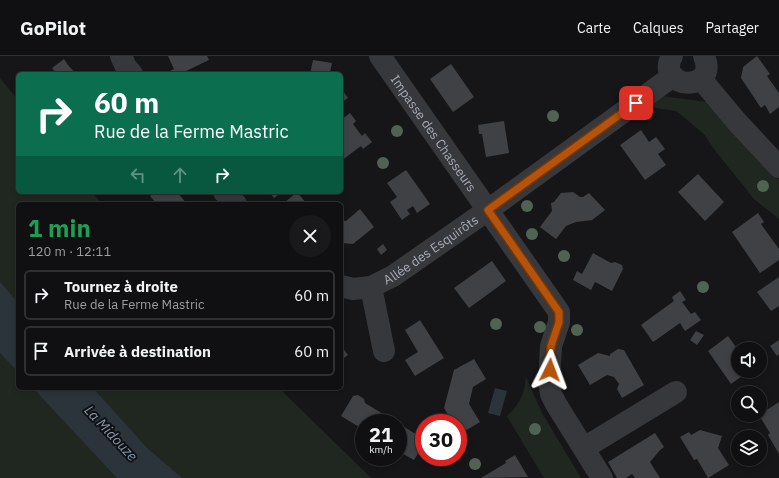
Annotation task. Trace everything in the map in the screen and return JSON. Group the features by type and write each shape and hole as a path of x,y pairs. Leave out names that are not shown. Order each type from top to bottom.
{"street":[{"path":"121,56 130,72"},
{"name":"Impasse des Chasseurs","path":"380,56 559,312 559,322 551,346 549,381 551,394 602,478"},
{"path":"672,66 683,83 695,82 701,79 704,74 706,61 704,56"},
{"name":"Allée des Esquirôts","path":"343,286 353,289 371,287 393,276 488,210 672,66"},
{"path":"701,79 737,122 779,167"},
{"path":"226,194 234,202"},
{"name":"Allée des Esquirôts","path":"371,287 384,351"},
{"path":"584,448 676,392"}],"shaded area":[{"path":"0,78 16,98 16,194 94,194 100,202 16,202 16,390 281,390 355,462 355,466 359,466 371,478 0,478"},
{"path":"662,96 707,102 757,158 779,180 779,219 754,199 714,149 704,134 676,111 649,107"},
{"path":"526,377 542,413 581,478 544,478 507,416 521,399"}],"water":[{"path":"0,282 16,301 16,370 0,353"},
{"path":"495,388 507,391 500,416 488,413"},
{"name":"La Midouze","path":"35,390 95,390 148,449 182,478 117,478"}],"building":[{"path":"168,56 207,56 209,60 184,72 171,72 174,69"},
{"path":"757,56 770,74 767,76 779,93 779,107 770,114 765,105 761,108 741,78 743,67"},
{"path":"64,59 74,72 55,72 52,68"},
{"path":"313,60 332,63 330,72 310,72"},
{"path":"451,64 474,97 453,112 430,79"},
{"path":"343,91 348,98 343,102"},
{"path":"350,113 356,121 353,124 362,136 365,133 372,142 363,149 361,146 343,160 343,118"},
{"path":"504,121 509,153 486,157 482,134 479,134 478,125"},
{"path":"641,130 649,142 656,137 665,149 658,154 666,165 645,180 620,145"},
{"path":"406,170 430,204 417,213 413,206 407,210 410,214 402,220 390,202 397,197 387,183"},
{"path":"698,174 724,202 705,221 678,192"},
{"path":"573,192 580,197 583,197 589,193 605,210 592,220 576,222 566,226 556,239 540,227 552,211 551,203 554,202 561,193"},
{"path":"152,194 179,194 185,202 155,202 150,196"},
{"path":"271,194 279,194 274,198"},
{"path":"295,194 299,194 305,202 285,202"},
{"path":"360,209 374,227 353,244 343,243 343,220 346,221"},
{"path":"758,213 764,222 761,224 779,249 779,260 760,273 732,232"},
{"path":"383,244 387,250 381,255 377,249"},
{"path":"593,253 611,263 615,262 622,265 623,269 612,291 595,282 591,290 573,280 577,271 582,274"},
{"path":"492,261 506,281 469,308 454,288"},
{"path":"779,277 779,306 771,311 757,292"},
{"path":"680,291 686,300 682,302 691,314 695,312 701,320 685,331 680,323 653,342 641,325 674,301 672,297"},
{"path":"420,320 444,358 415,376 405,360 418,352 405,330"},
{"path":"696,331 704,335 697,345 690,340"},
{"path":"728,336 732,342 731,342 731,378 739,378 731,384 708,351"},
{"path":"779,340 779,354 777,356 770,346"},
{"path":"343,349 348,355 343,359"},
{"path":"618,349 624,350 644,385 622,398 617,389 619,384 614,377 607,375 590,385 578,365 598,353 610,356 610,354"},
{"path":"474,359 486,379 473,387 469,404 480,422 467,430 467,414 448,414 444,408 454,370"},
{"path":"358,395 364,399 365,403 383,414 355,414 355,425 341,416 353,396"},
{"path":"779,402 779,454 768,435 770,433 763,422 767,422 767,410"},
{"path":"407,429 415,433 414,460 407,456"},
{"path":"700,430 722,436 718,448 729,465 708,478 697,459 694,460 680,437 689,432 691,435"},
{"path":"655,433 664,447 650,462 660,478 635,478 632,474 626,478 617,478 608,462"},
{"path":"515,455 528,477 481,478 506,463 505,461"}],"route":[{"path":"550,370 551,346 559,322 559,312 488,210 636,103"}]}
